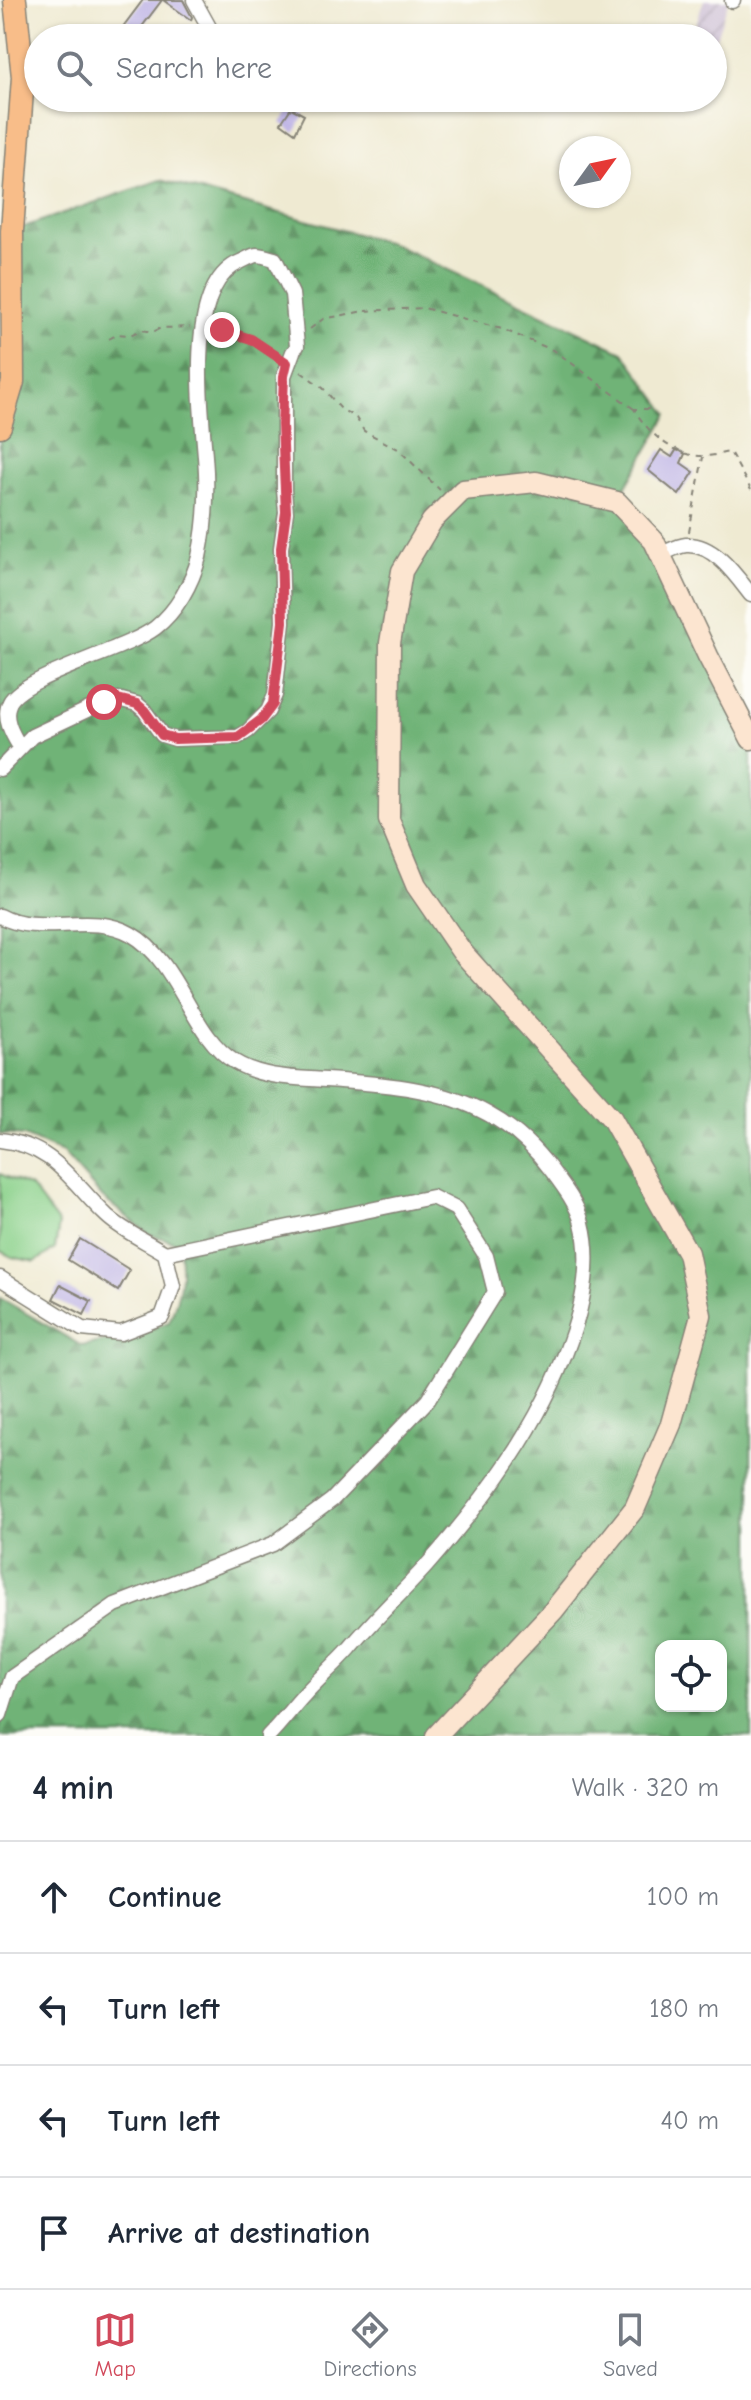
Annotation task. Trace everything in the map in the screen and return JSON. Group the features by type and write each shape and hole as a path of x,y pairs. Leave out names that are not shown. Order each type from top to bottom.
{"main road":[{"path":"0,426 13,382 12,231 23,77 15,0"}],"street":[{"path":"194,0 207,24"},
{"path":"0,769 32,736 104,702 118,699 137,704 162,735 175,739 238,737 261,720 273,704 283,622 281,548 286,512 282,425 284,376 292,354 292,294 275,259 256,255 234,264 221,275 206,309 200,351 206,509 202,540 191,577 173,611 153,630 30,685 12,699 8,706 9,726 20,747"},
{"path":"436,1736 553,1611 635,1508 671,1424 701,1315 688,1253 612,1119 462,952 416,885 389,820 390,643 402,571 432,521 463,490 536,482 617,502 645,530 661,554 751,739"},
{"path":"661,554 685,545 703,548 751,595"},
{"path":"0,916 31,925 90,924 130,933 155,955 176,980 215,1043 237,1064 270,1075 425,1091 475,1107 511,1128 526,1141 558,1178 580,1214 585,1244 585,1274 579,1317 557,1378 533,1423 495,1481 428,1564 268,1736"},
{"path":"0,1140 21,1142 68,1171 109,1218 165,1253 432,1197 456,1209 486,1256 495,1292 428,1400 332,1500 273,1544 115,1605 12,1677 0,1715"},
{"path":"0,1278 82,1329 121,1333 162,1317 173,1286 165,1253"}],"path":[{"path":"292,354 306,332 323,319 364,311 424,308 502,329 555,351 634,409 646,429 669,445 703,457 730,452 751,490"},
{"path":"109,339 141,330 202,328 222,330 292,354 341,409 356,418 364,431 398,449 441,490"},
{"path":"634,409 649,409"},
{"path":"685,545 703,457"}],"shaded area":[{"path":"704,0 729,0 721,24 696,24"}],"green space":[{"path":"160,180 393,244 623,352 668,414 617,502 645,530 751,739 751,1736 0,1736 0,1298 82,1346 133,1335 169,1322 179,1293 181,1274 178,1243 149,1234 103,1198 63,1153 24,1136 0,1134 0,426 12,231"},
{"path":"0,1174 31,1187 59,1224 55,1249 35,1262 0,1251"}],"building":[{"path":"143,0 162,0 144,24 125,24"},
{"path":"163,0 183,0 191,20"},
{"path":"288,112 304,115 295,133 281,123"},
{"path":"677,449 685,454 681,463 694,472 679,495 648,470 661,450 672,457"},
{"path":"80,1239 130,1270 118,1291 68,1260"},
{"path":"60,1285 91,1301 84,1315 53,1299"}],"route":[{"path":"104,702 118,699 137,704 162,735 175,739 238,737 261,720 273,704 283,622 281,548 286,512 282,425 287,363 251,339 222,330"}]}
